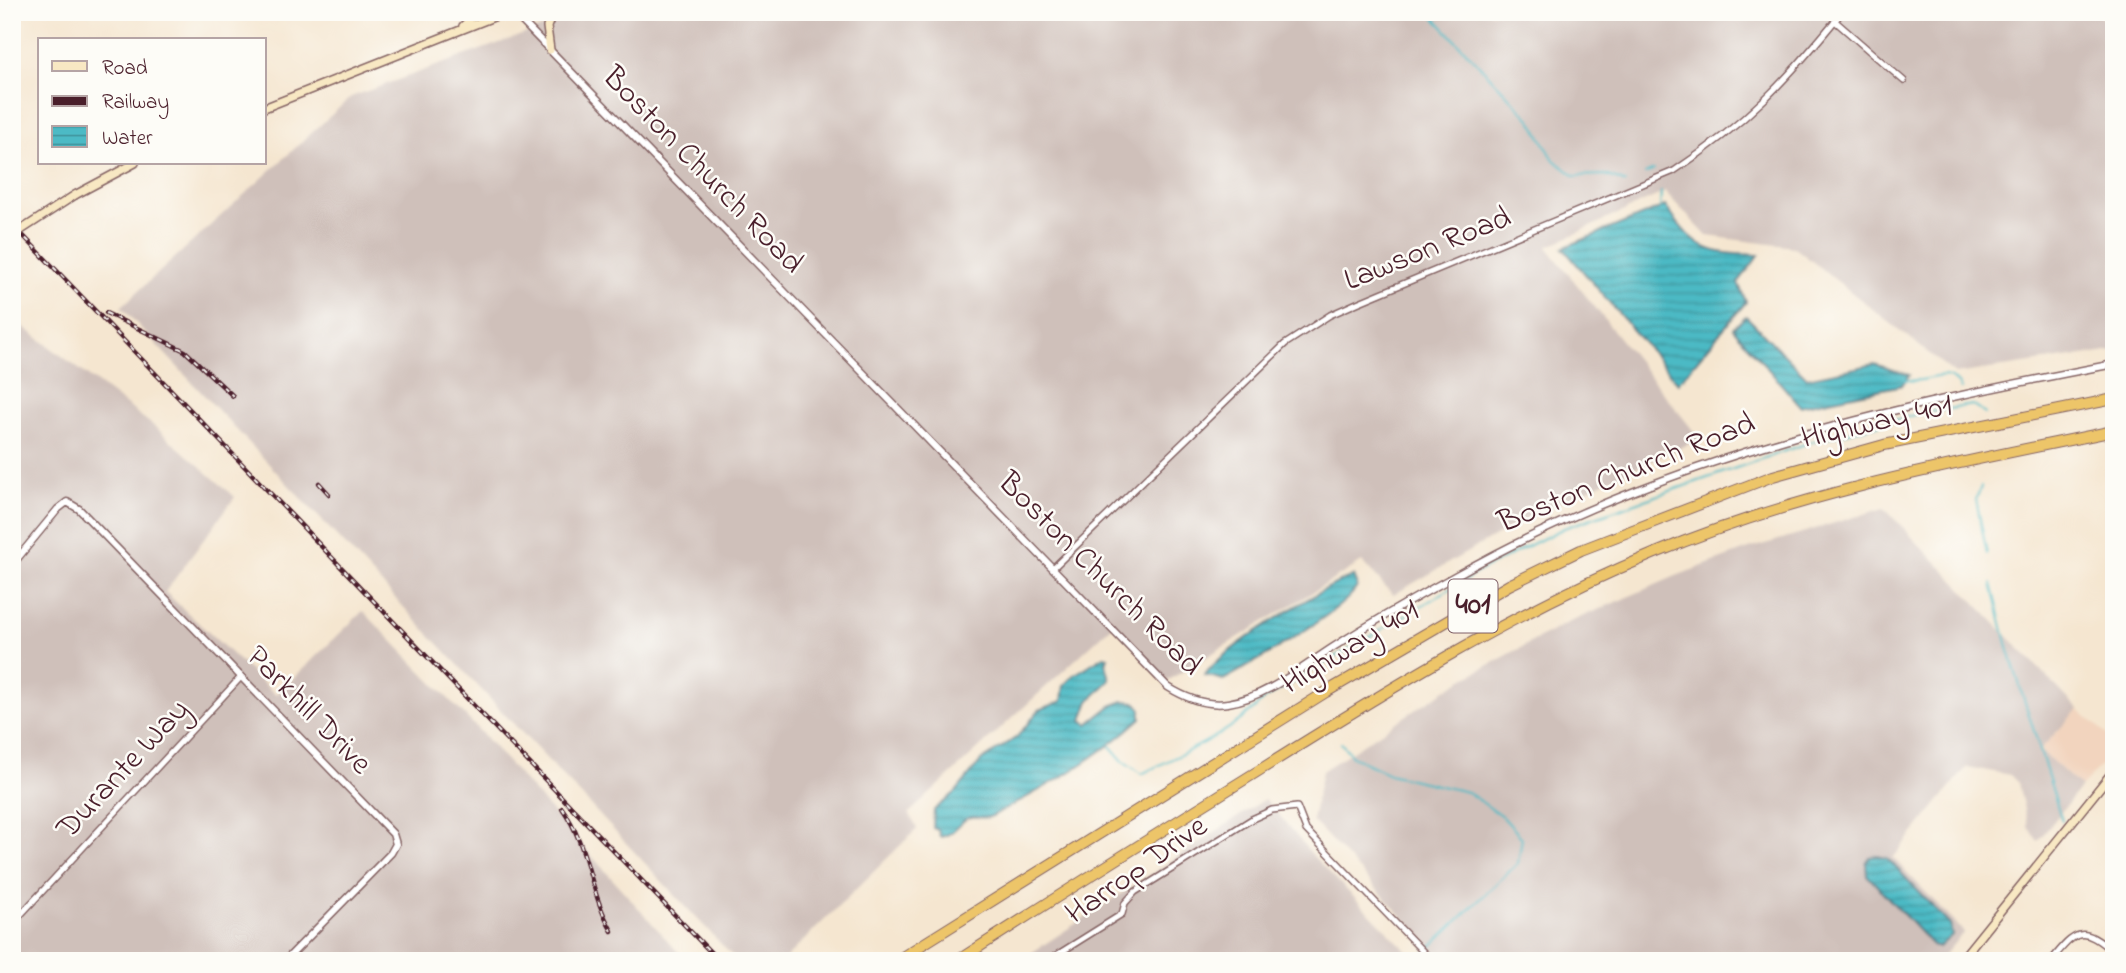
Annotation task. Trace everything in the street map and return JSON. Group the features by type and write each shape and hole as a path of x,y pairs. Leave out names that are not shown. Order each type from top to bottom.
{"highway":[{"name":"Highway 401","path":"896,961 1326,692 1509,585 1581,550 1773,475 1884,445 2114,399"},
{"name":"Highway 401","path":"957,961 1431,663 1596,579 1654,553 1782,508 1893,477 2114,431"}],"main road":[{"path":"458,31 478,12"},
{"path":"266,107 506,12"},
{"path":"550,50 547,27 553,12"},
{"path":"12,236 75,195 133,164"},
{"path":"1960,961 2114,770"}],"street":[{"name":"Boston Church Road","path":"513,12 1168,687 1199,702 1227,703 1258,694 1385,615 1488,556 1639,488 1815,429 1931,401 2114,364"},
{"name":"Lawson Road","path":"1053,568 1279,349 1301,332 1357,303 1599,205 1674,171 1721,140 1756,111 1842,12"},
{"path":"1835,21 1904,81"},
{"name":"Parkhill Drive","path":"12,565 67,502 84,513 393,834 396,844 384,861 285,961"},
{"name":"Durante Way","path":"12,924 241,677"},
{"name":"Harrop Drive","path":"1047,961 1122,914 1125,903 1135,892 1252,819 1272,810 1297,807 1306,830 1432,961"},
{"path":"2051,961 2071,937 2081,933 2091,935 2114,953"}],"shaded area":[{"path":"585,12 2095,12 2114,28 2114,351 1955,374 1794,247 1707,236 1665,192 1547,247 1700,439 1535,513 1393,595 1362,562 1167,681 1113,625 909,813 917,829 783,961 737,961 121,307 351,97"},
{"path":"12,318 155,427 235,497 165,592 276,695 363,611 475,726 686,961 12,961"},
{"path":"1884,508 2078,709 2040,750 2081,787 2038,841 2028,827 2018,783 2010,775 1967,767 1893,858 1964,932 1939,961 1418,961 1428,944 1312,820 1322,771 1456,683 1563,625 1676,576 1746,550"},
{"path":"2078,709 2114,741 2114,752 2081,787 2040,750"},
{"path":"1265,799 1316,859 1417,961 1019,961"}],"water":[{"path":"1665,206 1686,232 1704,247 1726,253 1759,255 1738,283 1746,302 1678,383 1563,248"},
{"path":"1746,316 1807,378 1875,364 1909,375 1902,385 1800,406 1733,328"},
{"path":"1353,576 1357,586 1350,595 1296,636 1223,680 1205,675 1251,635 1320,592"},
{"path":"1104,656 1108,657 1106,664 1110,680 1089,701 1082,720 1088,724 1111,706 1124,701 1135,702 1141,709 1141,718 1125,733 1050,784 992,816 969,817 951,832 940,837 938,830 933,828 934,810 956,792 981,761 1017,737 1039,710 1062,701 1064,685 1074,675"},
{"path":"1870,857 1887,858 1950,925 1952,935 1939,947 1934,947 1867,875 1866,863"}],"waterway":[{"path":"1429,12 1531,120 1554,160 1575,176 1606,175 1626,183"},
{"path":"1645,174 1654,170"},
{"path":"1660,208 1661,192"},
{"path":"1903,380 1948,377 1961,389"},
{"path":"1110,746 1123,761 1142,774 1222,733 1263,700 1485,568 1564,528 1811,442 1918,414 1973,405 1985,414"},
{"path":"1981,487 1976,499 1987,554"},
{"path":"1992,584 2009,651 2062,821"},
{"path":"1341,743 1353,757 1389,774 1467,792 1502,816 1522,838 1518,863 1426,951"},
{"path":"1415,961 1422,954"}],"railway":[{"path":"12,224 719,961"},
{"path":"106,313 185,351 233,396"},
{"path":"319,483 329,494"},
{"path":"562,808 578,838 598,901 612,931"}]}
